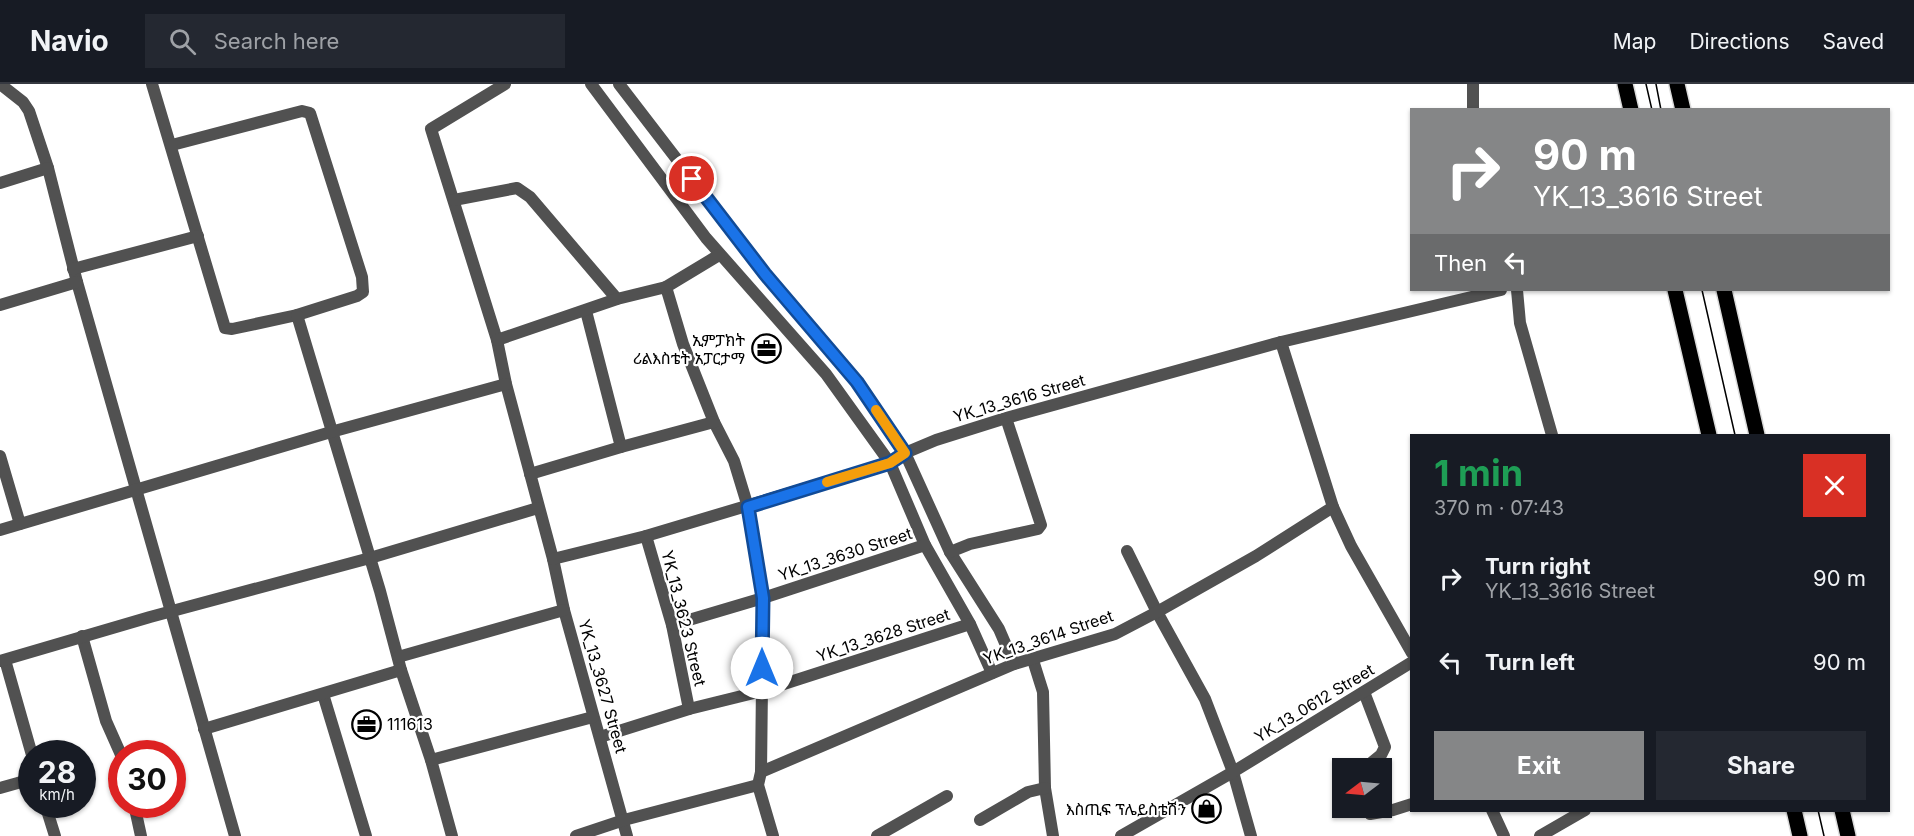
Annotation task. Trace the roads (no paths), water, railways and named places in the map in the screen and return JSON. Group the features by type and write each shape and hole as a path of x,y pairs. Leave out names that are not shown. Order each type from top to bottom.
{"main road":[{"path":"1625,84 1631,108"},
{"path":"1677,84 1683,108"},
{"path":"1675,291 1708,434"},
{"path":"1724,291 1757,434"},
{"path":"1794,812 1800,836"},
{"path":"1842,812 1848,836"}],"street":[{"path":"0,84 23,102 29,111 48,168 73,269 235,836"},
{"path":"152,84 225,328 232,329 297,315 357,296 363,292 364,286 310,113 302,111 171,145"},
{"name":"YK_13_3627 Street","path":"505,84 431,129 497,340 506,384 553,559 564,610 627,836"},
{"path":"591,84 720,255 826,374 890,463 925,545 970,624 992,673"},
{"path":"619,84 765,274 857,382 905,453 950,552 999,629 1014,664"},
{"path":"1473,84 1473,108"},
{"path":"0,183 48,168"},
{"path":"454,200 517,188 530,197 617,300"},
{"path":"73,269 198,236"},
{"path":"497,340 617,300 666,287 720,255"},
{"path":"0,305 77,282"},
{"path":"666,287 683,344 714,422 734,461 748,507 763,598 761,772 758,785 773,836"},
{"name":"YK_13_3616 Street","path":"553,559 748,507 890,463 905,453 936,440 1006,418 1281,342 1497,291"},
{"path":"1516,291 1520,323 1552,434"},
{"path":"586,311 621,447"},
{"path":"297,315 452,836"},
{"path":"1281,342 1333,507 1351,546 1410,649"},
{"path":"0,530 136,488 506,384"},
{"path":"950,552 970,544 1038,529 1041,525 1006,418"},
{"path":"530,474 714,422"},
{"path":"0,456 20,524"},
{"name":"YK_13_3614 Street","path":"761,772 1014,664 1115,634 1256,556 1333,507"},
{"path":"27,740 2,660 370,558 538,508"},
{"name":"YK_13_3623 Street","path":"646,536 672,625 689,709"},
{"name":"YK_13_3630 Street","path":"672,625 925,545"},
{"path":"1127,551 1157,612 1205,699 1233,772 1251,836"},
{"path":"398,657 564,610"},
{"name":"YK_13_3628 Street","path":"600,737 689,709 762,691 970,624"},
{"path":"82,636 106,722 114,740"},
{"path":"1032,657 1043,692 1045,788 1053,836"},
{"name":"YK_13_0612 Street","path":"1121,836 1136,832 1410,663"},
{"path":"204,729 401,670"},
{"path":"1364,692 1385,747 1377,758"},
{"path":"323,694 366,836"},
{"path":"431,760 593,717"},
{"path":"0,788 18,783"},
{"path":"576,836 624,820 758,785"},
{"path":"980,820 1028,792 1045,788"},
{"path":"877,836 947,796"},
{"path":"1392,810 1410,805"},
{"path":"1493,812 1503,836"},
{"path":"1540,836 1582,812"},
{"path":"49,818 55,836"},
{"path":"137,818 141,836"}],"tram line":[{"path":"1646,84 1652,108"},
{"path":"1656,84 1661,108"},
{"path":"1702,291 1735,434"},
{"path":"1818,812 1824,836"}],"place":[{"name":"ኢምፓክት ሪልእስቴት አፓርታማ","path":"766,349"},
{"name":"111613","path":"366,724"},
{"name":"እስጢፍ ፕሌይስቴሽን","path":"1207,809"}]}
